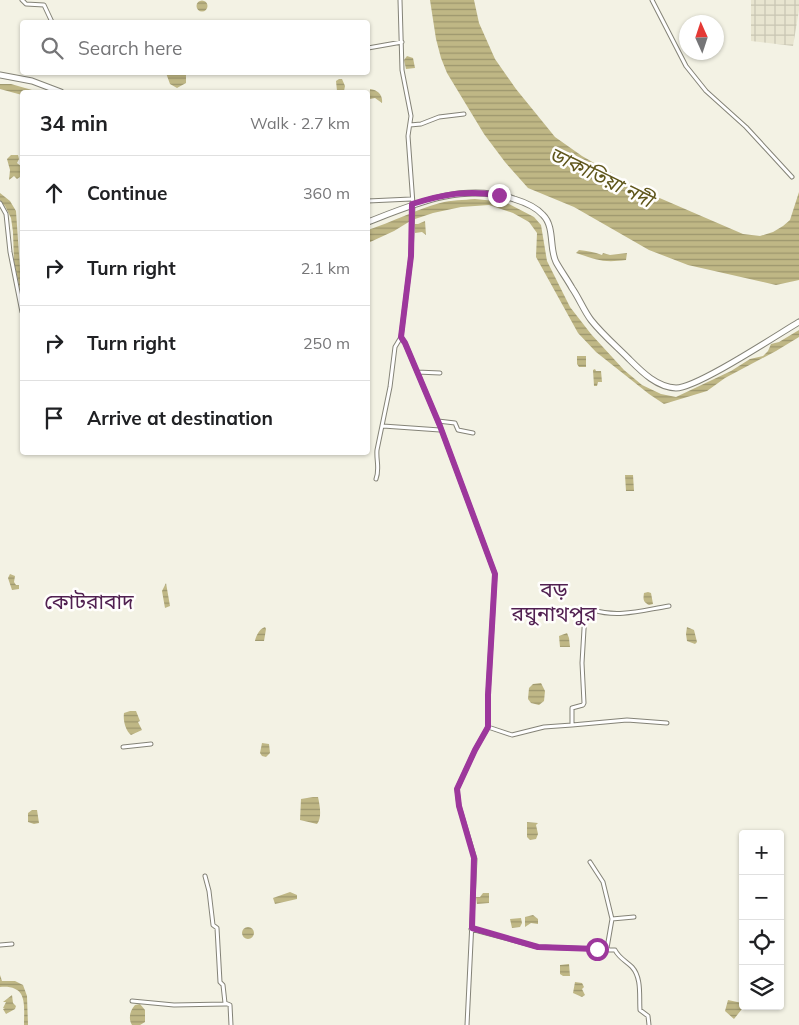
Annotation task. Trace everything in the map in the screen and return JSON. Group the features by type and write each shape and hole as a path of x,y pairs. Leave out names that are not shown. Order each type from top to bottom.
{"main road":[{"path":"0,74 32,81 56,90"},
{"path":"370,221 412,202 471,192 508,197 524,202 544,215 550,226 556,262 590,319 605,337 652,380 663,385 676,388 693,383 799,322"}],"street":[{"path":"22,0 26,4 44,4 51,20"},
{"path":"376,479 378,469 376,456 383,426 395,347 401,337 411,256 412,202 408,136 411,116 402,70 400,0"},
{"path":"652,0 686,66 706,91 746,126 792,177"},
{"path":"370,48 402,42"},
{"path":"410,124 421,124 439,117 464,114"},
{"path":"370,201 412,202"},
{"path":"0,203 6,214 10,252 20,302"},
{"path":"401,337 438,422 495,574 488,727 457,789 459,806 474,858 467,1025"},
{"path":"417,372 440,373"},
{"path":"438,422 455,423 458,430 473,433"},
{"path":"383,426 440,430"},
{"path":"572,725 572,708 583,706 585,700 582,663 585,616 593,610 606,614 626,614 669,606"},
{"path":"488,727 512,735 544,727 627,720 667,723"},
{"path":"123,747 151,744"},
{"path":"590,862 603,882 612,919 607,948"},
{"path":"205,876 210,891 213,925 217,928 220,982 224,985 226,1004"},
{"path":"612,919 634,917"},
{"path":"472,928 538,947 607,948 615,950 637,976 640,1010 648,1016 649,1025"},
{"path":"0,945 12,944"},
{"path":"132,1001 174,1005 226,1004 230,1006 231,1025"}],"shaded area":[{"path":"751,0 799,0 793,46 751,41"}],"water":[{"path":"202,0 208,6 202,12 196,6"},
{"name":"ডাকাতিয়া নদী","path":"430,0 474,0 479,23 495,59 516,89 555,137 582,156 641,190 743,234 760,236 773,232 790,220 799,192 799,280 776,285 688,265 649,250 574,207 528,188 484,134 447,73 436,39"},
{"path":"407,56 413,58 415,68 406,69 404,60"},
{"path":"167,75 186,75 186,83 177,88 170,84"},
{"path":"342,79 345,86 344,90 337,90 336,81"},
{"path":"0,84 11,84 32,90 20,90 20,94 0,89"},
{"path":"370,89 379,93 382,103 375,98 370,99"},
{"path":"11,155 18,155 17,163 20,165 20,177 17,179 14,176 9,180 10,170 7,159"},
{"path":"0,193 10,201 16,211 20,289 14,262 11,218 0,201"},
{"path":"475,199 505,202 534,217 541,225 547,261 570,307 591,334 624,370 642,385 661,394 676,397 731,371 750,359 763,356 771,344 779,342 799,330 799,337 725,378 707,391 664,404 596,352 578,333 536,257 537,233 529,222 513,213 489,205 461,207 412,220 370,242 370,229 422,209 453,201"},
{"path":"425,221 426,235 422,232 415,233 415,224"},
{"path":"579,250 602,255 603,253 610,255 627,253 626,260 606,261 576,253"},
{"path":"577,356 586,356 586,367 579,367"},
{"path":"595,369 596,371 601,371 602,382 598,382 597,386 594,386 593,370"},
{"path":"625,475 633,475 634,491 626,491"},
{"path":"10,574 15,576 14,582 16,585 19,585 19,589 12,590 8,578"},
{"path":"166,583 170,606 165,608 162,591"},
{"path":"644,593 651,593 653,604 649,605 644,599"},
{"path":"265,627 264,641 255,641 259,631"},
{"path":"687,627 694,630 697,642 695,644 687,641"},
{"path":"567,633 570,647 560,647 559,636"},
{"path":"541,683 545,691 544,701 539,705 531,703 528,699 529,688 533,684"},
{"path":"136,711 142,730 131,735 126,728 124,719 124,713"},
{"path":"262,743 269,744 270,753 266,757 260,753"},
{"path":"318,797 320,815 317,824 300,820 301,799"},
{"path":"32,810 37,810 39,823 28,822 28,813"},
{"path":"527,822 538,823 536,825 538,834 536,839 530,840 527,837"},
{"path":"290,892 297,895 297,899 275,904 273,898"},
{"path":"483,893 489,893 489,903 477,904 476,897 480,897"},
{"path":"533,915 538,919 538,924 531,923 525,927 525,917"},
{"path":"521,918 522,923 520,927 512,928 510,919"},
{"path":"248,927 254,933 248,939 242,933"},
{"path":"569,964 570,976 560,974 560,965"},
{"path":"0,975 2,981 15,981 23,985 27,996 28,1025 24,1025 24,1003 20,993 16,989 0,987"},
{"path":"575,982 582,983 584,987 582,989 585,995 582,997 573,993"},
{"path":"12,995 13,1003 16,1006 15,1009 6,1014 3,1009 5,1008 3,1008 6,1002 3,1002"},
{"path":"728,1000 739,1002 739,1010 741,1010 734,1019 725,1011"},
{"path":"140,1004 145,1010 145,1022 140,1025 132,1025 130,1020 131,1012 135,1005"}],"district":[{"name":"কোটরাবাদ","path":"89,602"},
{"name":"বড় রঘুনাথপুর","path":"554,602"}],"route":[{"path":"499,195 471,192 436,197 412,204 411,256 401,337 440,426 496,579 488,695 488,727 457,789 459,806 474,858 472,928 538,947 597,949"}]}
